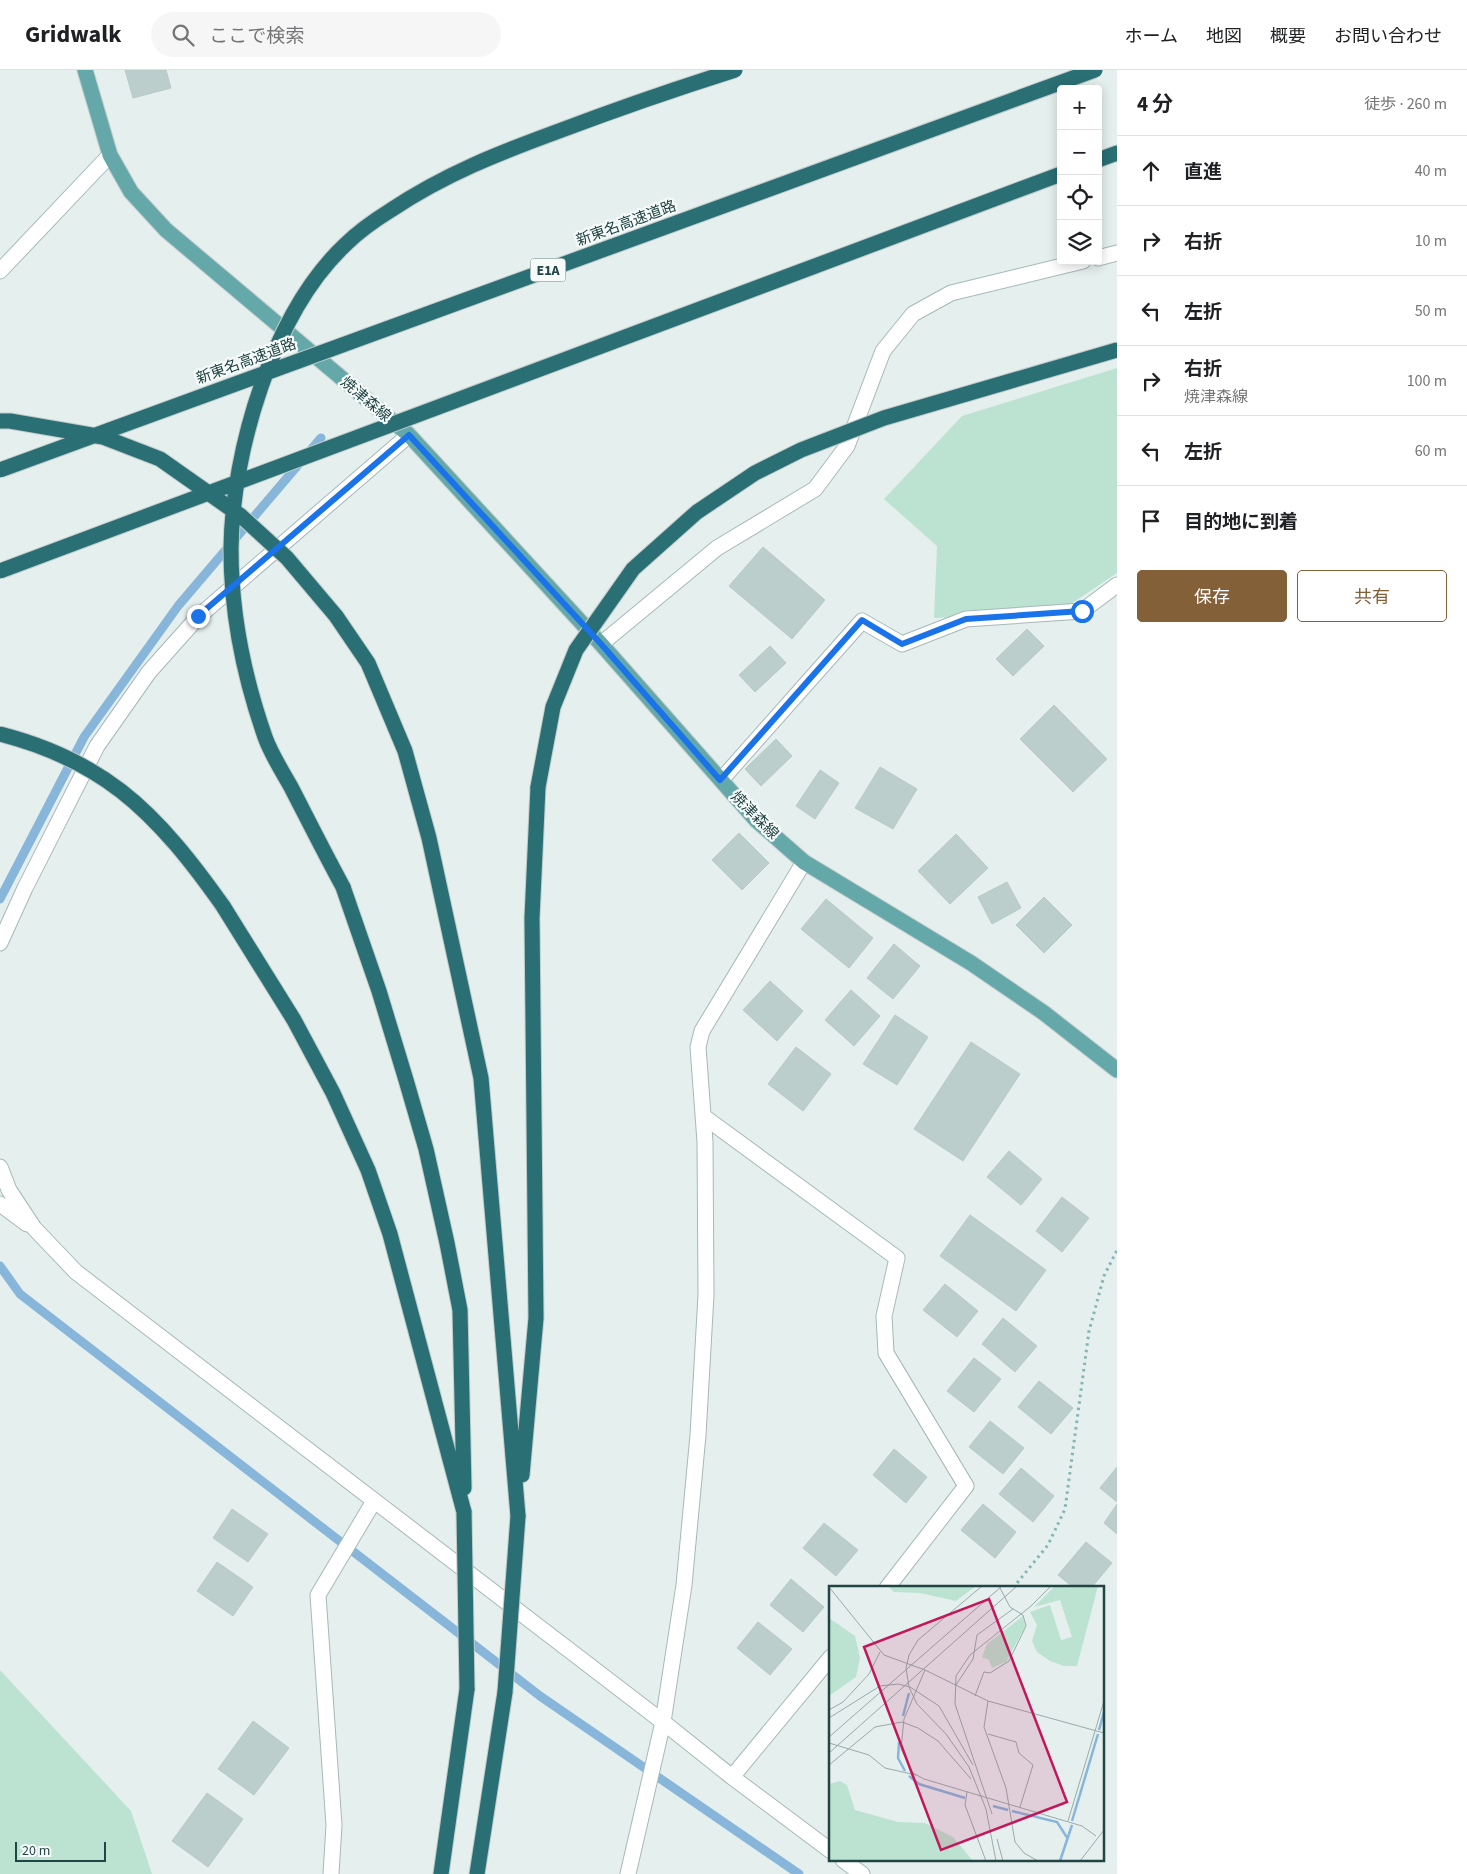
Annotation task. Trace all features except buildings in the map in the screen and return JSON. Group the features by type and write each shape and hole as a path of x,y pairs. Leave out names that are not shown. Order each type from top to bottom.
{"highway":[{"path":"442,1874 467,1689 460,1310 426,1149 379,991 343,887 266,740 247,676 238,631 233,589 231,548 234,513 248,433 268,364 303,299 326,265 347,243 406,200 442,179 486,158 652,96 735,70"},
{"name":"新東名高速道路","path":"0,470 1095,70"},
{"path":"1102,159 1117,153"},
{"path":"0,570 1058,175"},
{"path":"477,1874 506,1692 518,1516 536,1318 532,918 538,787 553,707 576,650 633,569 697,512 755,473 801,450 875,422 1117,350"},
{"path":"0,421 10,420 103,437 160,459 241,516 287,558 336,616 368,663 405,751 428,838 481,1078 518,1516"},
{"path":"0,734 47,749 79,765 121,791 163,831 223,906 294,1020 333,1093 368,1170 390,1234 464,1512"}],"main road":[{"name":"焼津森線","path":"85,70 110,155 131,192 166,230 409,435 601,644 756,820 804,862 971,962 1044,1013 1117,1070"}],"street":[{"path":"0,271 110,155"},
{"path":"1102,257 1117,253"},
{"path":"601,644 717,548 815,489 847,446 883,351 913,314 951,293 1066,265"},
{"path":"0,943 25,888 97,746 149,672 198,616 409,435"},
{"path":"720,780 862,620 902,644 966,619 1082,611 1117,585"},
{"path":"628,1874 663,1722 684,1585 699,1426 706,1295 705,1142 698,1047 702,1031 804,862"},
{"path":"703,1116 897,1258 884,1316 886,1353 966,1486 889,1586"},
{"path":"0,1167 9,1190 34,1228 76,1272 829,1850"},
{"path":"0,1204 34,1228"},
{"path":"331,1874 334,1824 318,1595 374,1501"},
{"path":"732,1777 829,1659"},
{"path":"846,1862 862,1874"}],"path":[{"path":"1015,1586 1048,1545 1065,1509 1089,1331 1104,1276 1117,1250"}],"green space":[{"path":"1117,368 1117,573 1059,612 934,618 937,546 884,499 962,416"},
{"path":"0,1670 131,1811 152,1874 0,1874"}],"waterway":[{"path":"0,899 84,737 178,606 321,438"},
{"path":"0,1266 20,1294 540,1696 799,1874"}],"route":[{"path":"198,616 409,435 601,644 720,780 862,620 902,644 966,619 1082,611"}]}
